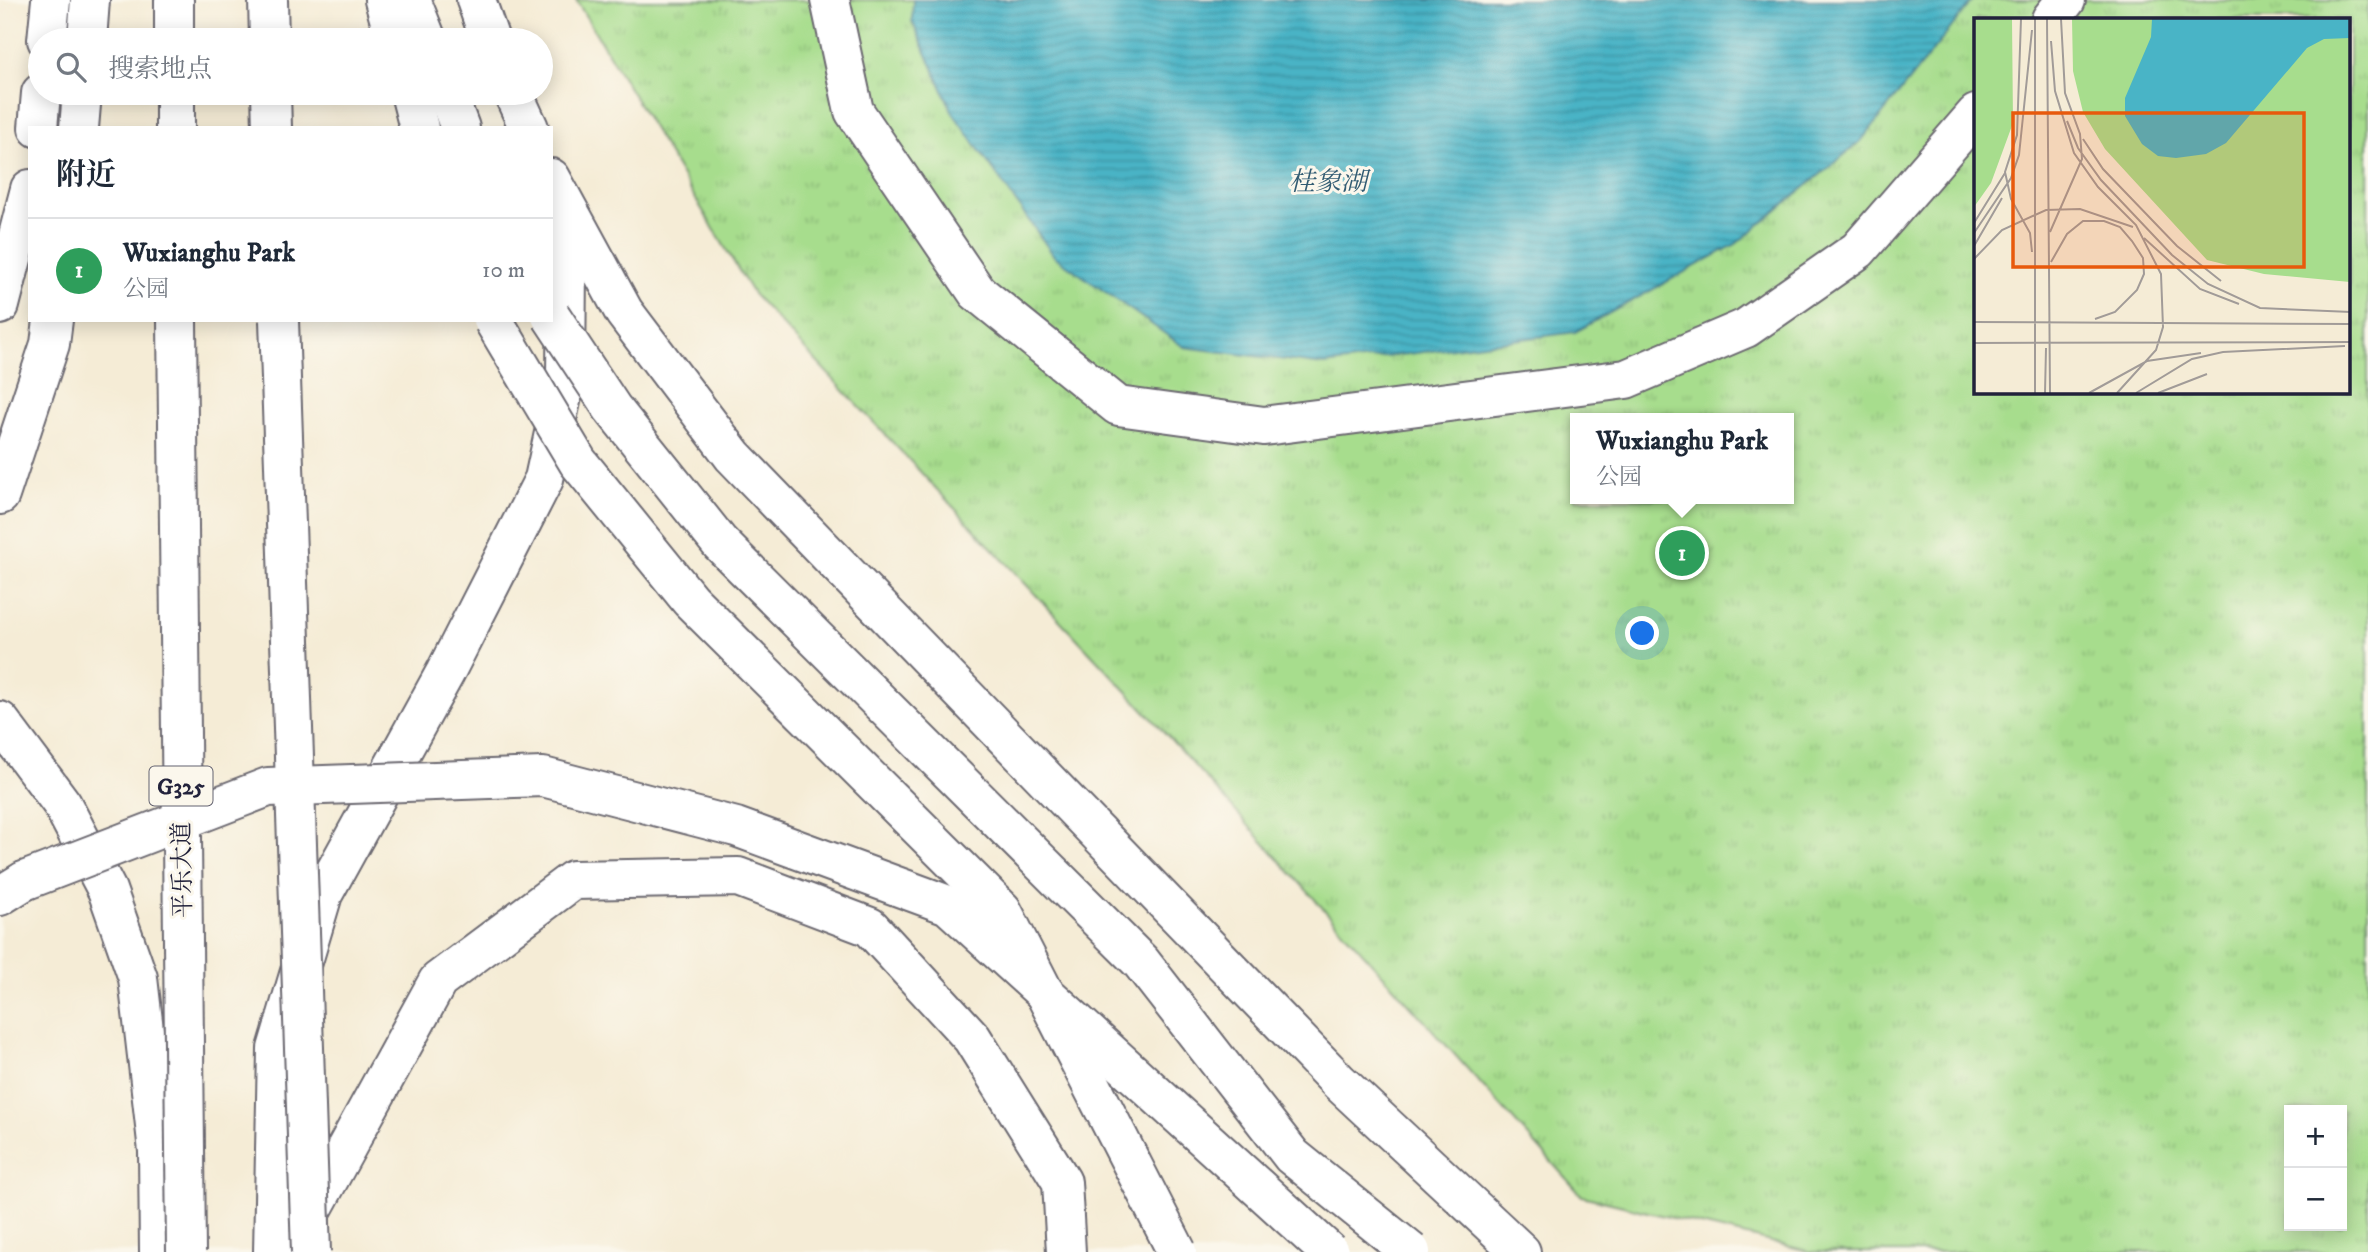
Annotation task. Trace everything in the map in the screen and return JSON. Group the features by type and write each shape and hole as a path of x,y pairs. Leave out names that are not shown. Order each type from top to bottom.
{"main road":[{"path":"48,28 51,0"},
{"path":"88,28 90,0"},
{"path":"174,0 174,28"},
{"path":"268,0 269,28"},
{"path":"384,0 392,28"},
{"path":"411,0 422,28"},
{"path":"476,0 485,28"},
{"path":"830,0 854,111 977,292 1118,406 1264,426 1626,379 1746,328 1858,250 1974,116"},
{"path":"2052,18 2066,0"},
{"path":"38,126 40,105"},
{"path":"79,126 81,105"},
{"path":"175,105 175,126"},
{"path":"271,105 272,126"},
{"path":"413,105 418,126"},
{"path":"451,105 459,126"},
{"path":"518,105 528,126"},
{"path":"553,181 624,312 733,456 1339,1082 1521,1252"},
{"path":"273,1252 277,1049 323,894 445,673 544,479 566,378 566,265 553,194"},
{"path":"0,305 28,197"},
{"path":"553,319 612,408 720,542 1141,962 1292,1156 1410,1252"},
{"path":"0,495 50,344 54,322"},
{"name":"平乐大道","path":"177,322 186,1252"},
{"path":"279,322 312,1252"},
{"path":"494,322 578,462 690,600 1002,910 1177,1252"},
{"path":"0,721 62,804 107,890 138,978 158,1152 159,1252"},
{"path":"0,897 24,881 268,787 543,777 736,827 948,905 1329,1252"},
{"path":"311,1212 438,981 573,880 738,877 870,927 972,1038 1062,1182 1066,1252"}],"green space":[{"path":"576,0 2368,0 2368,1252 1812,1252 1582,1196 1148,714 753,294"}],"water":[{"name":"桂象湖","path":"913,0 1973,0 1861,141 1736,244 1575,332 1324,365 1184,347 1054,256 953,113 912,21"}],"place":[{"name":"Wuxianghu Park","path":"1682,553"}]}
